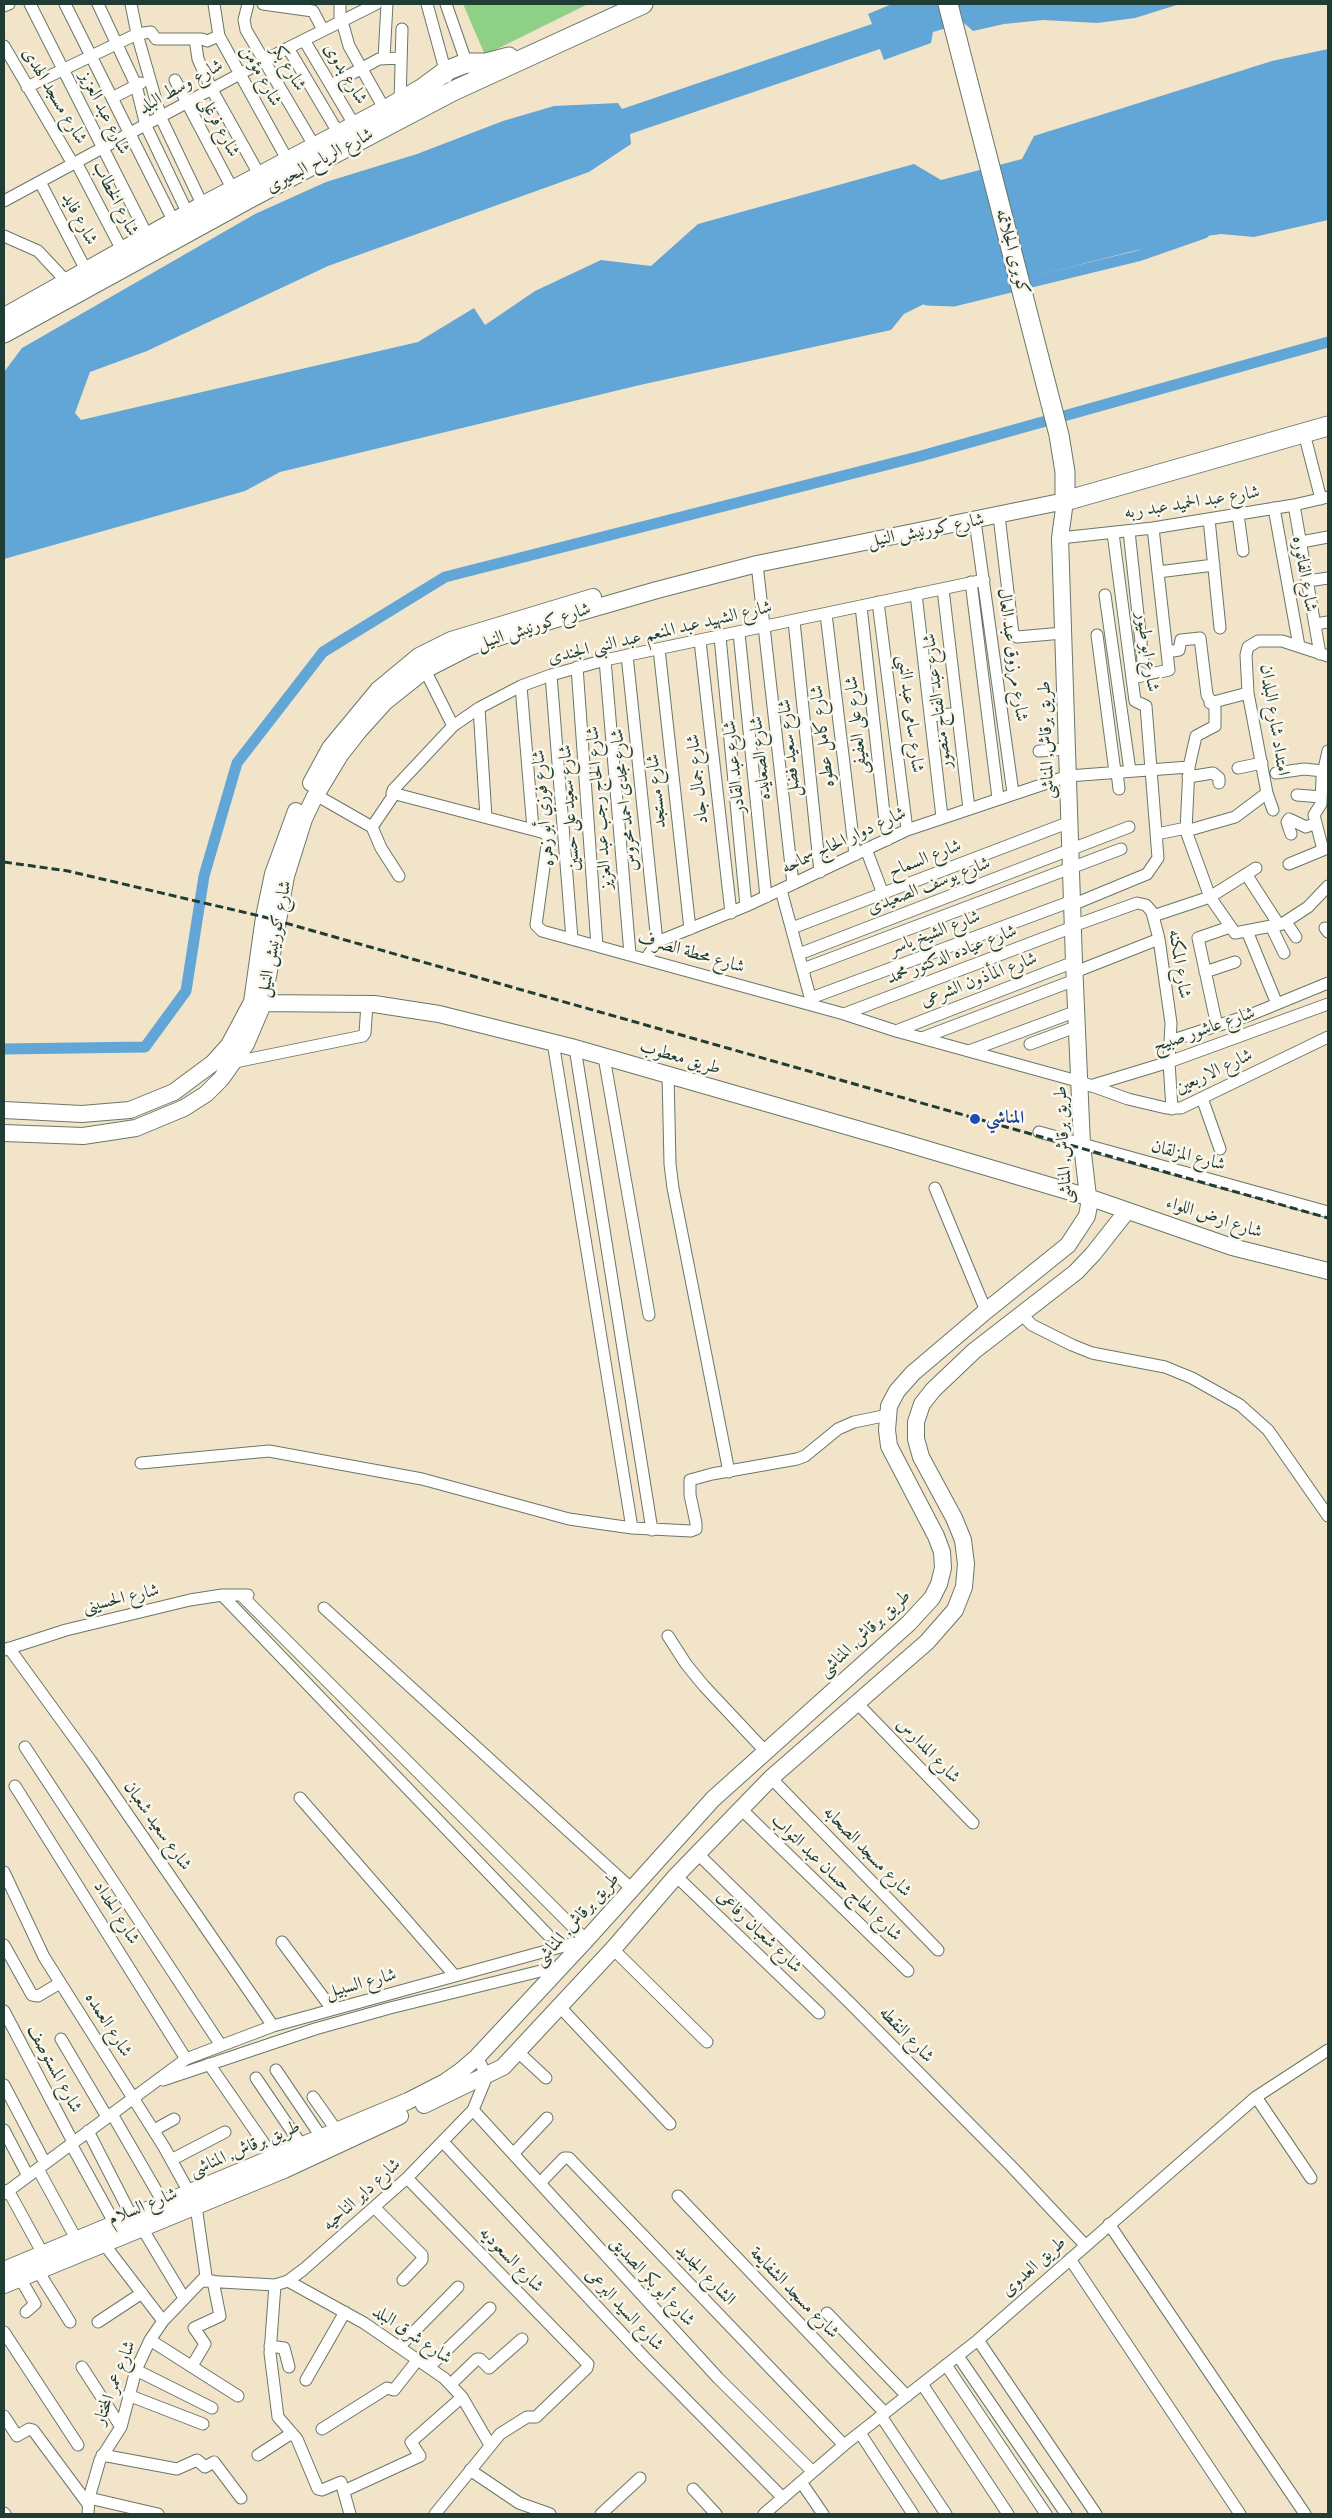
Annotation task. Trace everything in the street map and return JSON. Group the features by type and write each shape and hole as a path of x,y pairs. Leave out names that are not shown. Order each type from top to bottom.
{"main road":[{"name":"شارع الرياح البحيرى","path":"4,318 188,214 392,106 446,71 466,63 486,63 507,58 618,4"},
{"name":"شارع الرياح البحيرى","path":"4,333 232,208 453,91 643,4"},
{"name":"كوبرى الجلاتمه","path":"948,4 1063,454 1066,496"},
{"name":"شارع كورنيش النيل","path":"1066,496 1328,416"},
{"name":"شارع كورنيش النيل","path":"1066,496 1328,426"}],"street":[{"path":"4,6 9,4"},
{"name":"شارع عبد العزيز","path":"30,4 148,237"},
{"path":"65,4 130,135 188,214"},
{"path":"98,4 136,85 146,126 188,214"},
{"path":"131,4 149,79 188,214"},
{"name":"شارع مؤمن","path":"214,4 219,36 288,161"},
{"name":"شارع بكر","path":"248,4 244,24 315,147"},
{"path":"263,4 313,10 323,30"},
{"path":"340,4 341,21 347,43 361,68 392,106"},
{"name":"شارع وسط البلد","path":"4,201 130,135 288,48 376,4"},
{"path":"384,58 387,4"},
{"path":"427,4 453,91"},
{"path":"446,4 466,63 475,82"},
{"path":"392,106 401,58 402,29"},
{"path":"28,87 137,34 151,32 158,39 195,39 207,41 219,36"},
{"path":"195,39 198,59 212,90 260,176"},
{"name":"شارع بدوى","path":"304,40 331,85 347,130"},
{"name":"شارع مسجد الهدى","path":"4,46 75,163"},
{"path":"288,48 347,130"},
{"path":"331,85 361,68 384,58 401,58"},
{"path":"112,98 149,79"},
{"name":"شارع فرغلى","path":"175,80 233,190"},
{"name":"شارع الخطاب","path":"75,163 123,252"},
{"name":"شارع فايد","path":"40,182 88,272"},
{"path":"4,236 38,251 68,283"},
{"path":"1304,433 1325,498"},
{"name":"شارع كورنيش النيل","path":"921,527 999,516 1066,496"},
{"name":"شارع كورنيش النيل","path":"280,875 316,794 358,732 385,702 453,647 591,597 775,555 921,527 1066,496"},
{"name":"طريق برقاش, المناشى","path":"4,2270 43,2254 80,2246 115,2224 137,2223 164,2204 193,2198 274,2158 427,2093 456,2074 477,2057 562,1966 713,1798 909,1623 932,1598 939,1584 943,1568 942,1552 936,1536 889,1446 889,1406 897,1391 913,1373 1068,1245 1087,1216 1092,1194 1084,1165 1082,1144 1086,1084 1078,1019 1072,903 1060,538 1066,496"},
{"name":"شارع عبد الحميد عبد ربه","path":"1060,538 1153,528 1294,505 1325,498"},
{"path":"1294,505 1315,624 1324,655"},
{"name":"شارع الفاتوره","path":"1274,508 1299,646"},
{"path":"1238,514 1243,551"},
{"path":"999,516 1014,634 1017,637 1063,633"},
{"path":"1209,519 1220,628"},
{"name":"شارع مرزوق عبد العال","path":"974,521 984,580 1013,793"},
{"path":"1132,678 1168,672 1153,528"},
{"path":"1129,531 1142,661"},
{"name":"شارع ابو طيور","path":"1113,533 1136,702 1146,705 1153,769"},
{"path":"1301,542 1328,537"},
{"name":"شارع كورنيش النيل","path":"4,1133 83,1136 136,1128 160,1120 199,1098 221,1079 235,1062 256,1025 257,1003 280,875 283,844 298,807 335,742 378,690 390,678 419,656 757,564 775,555"},
{"name":"شارع الصعايده","path":"757,564 793,884"},
{"path":"1158,572 1214,565"},
{"path":"1308,581 1328,578"},
{"name":"شارع الشهيد عبد المنعم عبد النبى الجندى","path":"372,827 392,796 392,793 453,726 479,708 521,686 551,675 605,660 764,628 984,580"},
{"path":"971,582 998,798"},
{"name":"شارع عبد الفتاح منصور","path":"942,589 969,808"},
{"path":"916,594 942,817"},
{"path":"1105,595 1130,771"},
{"name":"شارع سامى عبد النبى","path":"878,602 907,830"},
{"name":"شارع على العفيفى","path":"861,606 887,840"},
{"name":"شارع كامل عطوه","path":"826,614 855,855"},
{"name":"شارع سعيد فضل","path":"794,621 820,872"},
{"path":"1315,624 1328,622"},
{"name":"شارع عبد القادر","path":"739,633 766,897"},
{"path":"1098,635 1119,789"},
{"path":"720,637 746,906"},
{"path":"1167,652 1179,650 1181,640 1200,638 1206,695 1215,708 1216,722 1213,729 1196,736 1189,772 1186,829 1210,898 1230,928 1235,933 1279,924 1308,907 1328,886"},
{"name":"شارع جمال جاد","path":"700,641 730,913"},
{"name":"امتداد شارع البلدان","path":"1157,834 1235,817 1267,792 1248,694 1246,655 1250,644 1258,641 1282,641 1299,646"},
{"path":"1299,646 1324,655"},
{"name":"شارع مستجد","path":"659,649 690,929"},
{"name":"شارع مجدى احمد محروس","path":"628,655 657,942"},
{"name":"شارع الحاج رجب عبد العزيز","path":"605,660 630,954"},
{"name":"شارع سعيد على حسين","path":"577,667 597,946"},
{"path":"426,670 453,726"},
{"name":"شارع فوزي أبو زهره","path":"551,675 572,939"},
{"path":"392,793 533,829 521,686"},
{"path":"1210,703 1248,694"},
{"path":"479,708 486,817"},
{"path":"931,716 951,714"},
{"path":"1039,751 1067,749"},
{"path":"1289,864 1323,850 1314,811 1321,804 1323,771 1328,751"},
{"path":"1238,768 1262,763"},
{"path":"1068,776 1153,769 1213,773 1219,778 1219,782"},
{"name":"شارع الشيخ ياسر","path":"812,1002 1147,874 1158,858 1153,769"},
{"path":"1276,774 1304,769 1323,771"},
{"name":"شارع دوار الحاج سماحه","path":"657,942 746,906 907,830 1068,776"},
{"path":"1267,792 1272,810"},
{"path":"316,794 372,827 381,848 399,876"},
{"path":"1297,795 1321,797"},
{"path":"1291,834 1287,822 1289,819 1306,826 1316,823"},
{"name":"شارع السماح","path":"792,928 1070,822"},
{"name":"شارع يوسف الصعيدى","path":"799,954 1071,851 1129,827"},
{"name":"شارع محطة الصرف","path":"533,829 544,832 548,838 536,924 542,931 812,1002 896,1031 1086,1084"},
{"path":"803,969 1121,849"},
{"path":"866,850 882,894"},
{"path":"1153,916 1210,898 1251,871 1279,924 1284,953"},
{"path":"781,890 812,1002"},
{"name":"شارع المكنه","path":"1073,927 1137,904 1146,905 1153,916 1159,939 1171,1023 1169,1062 1172,1109"},
{"path":"1279,924 1296,937"},
{"name":"شارع عياده الدكتور محمد","path":"844,1014 1073,927"},
{"path":"1217,1026 1198,937 1230,928"},
{"path":"1247,931 1277,1004"},
{"path":"922,1038 1075,971 1159,939"},
{"path":"646,959 657,942"},
{"path":"1205,972 1235,962"},
{"name":"شارع المأذون الشرعى","path":"896,1031 1075,971"},
{"path":"1170,1041 1277,1004 1328,983"},
{"name":"شارع كورنيش النيل","path":"4,1110 106,1113 130,1110 152,1103 194,1079 212,1063 229,1045 257,1003"},
{"name":"طريق معطوب","path":"257,1003 367,1004 418,1009 575,1048 1092,1194"},
{"path":"235,1062 363,1036 365,1033 367,1004"},
{"name":"شارع عاشور صبيح","path":"1086,1084 1169,1062 1328,1004"},
{"path":"1030,1044 1078,1019"},
{"path":"969,1051 1078,1019"},
{"path":"553,1042 632,1528"},
{"name":"شارع الاربعين","path":"1086,1084 1128,1098 1172,1109 1181,1108 1327,1042"},
{"path":"575,1048 652,1530"},
{"path":"604,1056 649,1315"},
{"path":"668,1075 670,1164 673,1188 729,1472"},
{"path":"1202,1098 1220,1149"},
{"name":"شارع المزلقان","path":"1039,1132 1328,1212"},
{"path":"935,1188 986,1311"},
{"name":"شارع ارض اللواء","path":"1092,1194 1123,1209 1232,1247 1328,1271"},
{"path":"477,2057 487,2076 503,2067 614,1949 676,1876 740,1809 771,1778 927,1642 956,1610 964,1587 966,1564 963,1540 954,1518 921,1457 916,1440 916,1422 922,1404 933,1390 974,1351 1076,1272 1093,1254 1123,1209"},
{"path":"1021,1314 1032,1325 1072,1345 1092,1353 1165,1367 1192,1378 1240,1405 1255,1416 1268,1430 1328,1516"},
{"path":"141,1463 269,1451 422,1479 569,1519 652,1530 691,1531 696,1529 690,1480 797,1459 805,1456 838,1429 854,1422 888,1415"},
{"name":"شارع الحسينى","path":"6,1649 66,1630 190,1600 245,1595 586,1940"},
{"path":"222,1596 548,1936"},
{"path":"324,1608 632,1888"},
{"path":"909,1623 927,1642"},
{"path":"668,1636 686,1664 765,1751"},
{"name":"شارع سعيد شعبان","path":"6,1649 91,1762 273,2026"},
{"name":"شارع المدارس","path":"857,1703 973,1824"},
{"path":"25,1747 220,2044"},
{"name":"شارع مسجد الصحابه","path":"771,1778 938,1950"},
{"name":"شارع الحداد","path":"15,1786 186,2059"},
{"path":"300,1798 455,1976"},
{"name":"شارع الحاج حسان عبد التواب","path":"740,1809 908,1971"},
{"name":"شارع النقطه","path":"697,1853 851,2004 1012,2167 1085,2245"},
{"name":"شارع العمده","path":"4,1872 44,1957 154,2130 193,2198"},
{"name":"شارع شعبان رفاعى","path":"676,1876 819,2013"},
{"name":"شارع السبيل","path":"6,2191 186,2059 220,2044 273,2026 586,1940"},
{"path":"282,1942 332,2010"},
{"path":"4,1945 32,1995 38,1996 60,1983"},
{"path":"614,1949 707,2042"},
{"name":"شارع السبيل","path":"154,2082 298,2034 390,2008 562,1966"},
{"path":"560,2007 670,2124"},
{"name":"شارع المستوصف","path":"4,2011 115,2224"},
{"path":"61,2039 164,2204"},
{"name":"طريق العدوى","path":"764,2514 812,2471 978,2340 1256,2097 1328,2050"},
{"path":"518,2052 546,2078"},
{"path":"209,2064 274,2158"},
{"path":"276,2070 330,2134"},
{"name":"شارع داير الناحيه","path":"208,2281 275,2285 288,2280 375,2208 443,2142 473,2110 487,2076"},
{"name":"شارع السلام","path":"4,2285 38,2271 80,2246 104,2244 137,2223 193,2198 284,2170 487,2076"},
{"path":"256,2078 302,2146"},
{"path":"4,2085 37,2169 80,2246"},
{"path":"313,2097 330,2134"},
{"path":"1256,2097 1311,2178"},
{"name":"شارع أبو بكر الصديق","path":"473,2110 711,2371 812,2471"},
{"path":"513,2154 547,2118"},
{"path":"154,2130 174,2119"},
{"path":"4,2130 37,2169"},
{"path":"88,2131 137,2223 184,2298"},
{"path":"171,2160 226,2132"},
{"name":"شارع السيد البرعى","path":"443,2142 644,2357 783,2498"},
{"name":"الشارع الجديد","path":"540,2184 564,2158 569,2158 844,2445"},
{"name":"شارع السعوديه","path":"407,2178 586,2361 587,2368 536,2417 527,2417 502,2432 490,2446"},
{"path":"6,2191 43,2254"},
{"name":"شارع مسجد الشفايعة","path":"678,2196 883,2415 946,2514"},
{"path":"192,2366 205,2345 194,2328 220,2316 206,2274 193,2198"},
{"path":"375,2208 422,2255 422,2260 403,2280"},
{"path":"1109,2224 1305,2514"},
{"path":"104,2244 163,2321"},
{"path":"1070,2259 1240,2514"},
{"path":"38,2271 70,2322"},
{"path":"20,2278 35,2304 26,2312"},
{"name":"شارع شرق البلد","path":"288,2280 345,2312 430,2366 451,2384 462,2397 490,2446"},
{"name":"شارع عمر المختار","path":"89,2506 102,2455 121,2427 136,2370 150,2340 163,2321 184,2298 208,2281"},
{"path":"275,2285 270,2346 278,2417 300,2445 318,2488 323,2490 340,2482 350,2514"},
{"path":"400,2346 458,2287"},
{"path":"98,2322 142,2293"},
{"path":"430,2366 490,2308"},
{"path":"306,2380 345,2312"},
{"path":"827,2314 907,2396"},
{"path":"4,2332 78,2445"},
{"path":"451,2384 477,2359 480,2359 488,2368 522,2339"},
{"path":"150,2340 238,2396"},
{"path":"978,2340 1096,2514"},
{"path":"270,2346 284,2348 289,2367"},
{"path":"958,2356 1066,2514"},
{"path":"322,2429 388,2388 394,2390 419,2358"},
{"path":"946,2365 1046,2514"},
{"path":"82,2367 121,2427"},
{"path":"136,2370 212,2408"},
{"path":"922,2384 1008,2514"},
{"path":"128,2395 203,2424"},
{"path":"344,2491 420,2456 411,2442 462,2397"},
{"path":"4,2416 17,2436 29,2429 32,2430 89,2506 158,2514"},
{"path":"258,2455 292,2433"},
{"path":"860,2433 913,2514"},
{"path":"435,2514 490,2446"},
{"path":"102,2455 177,2469 197,2460 205,2466 215,2463 242,2498"},
{"path":"470,2470 519,2503 550,2514"},
{"path":"601,2514 640,2478"},
{"path":"801,2482 823,2514"},
{"path":"693,2489 716,2514"}],"green space":[{"path":"463,4 588,4 485,55"}],"water":[{"path":"892,4 1180,4 1135,18 1097,23 1043,20 1004,24 973,31 964,23 933,32 931,43 884,60 880,49 630,134 631,144 589,172 328,266 147,351 90,372 75,413 81,420 418,342 474,308 485,325 535,291 601,260 651,266 698,224 914,164 941,180 1022,159 1034,136 1272,61 1328,49 1328,220 1254,237 1221,234 1177,240 924,304 904,314 891,330 640,385 280,472 245,491 4,559 4,372 22,348 255,214 326,182 417,154 503,121 554,106 618,103 622,109 872,24 868,14"}],"waterway":[{"path":"927,300 954,301 1138,256 1204,233"},
{"path":"4,1049 145,1047 186,991 204,876 237,763 323,652 445,577 921,456 1328,342"}],"railway":[{"path":"4,862 68,871 264,917 1328,1218"}],"place":[{"name":"المناشي","path":"975,1119"}]}
